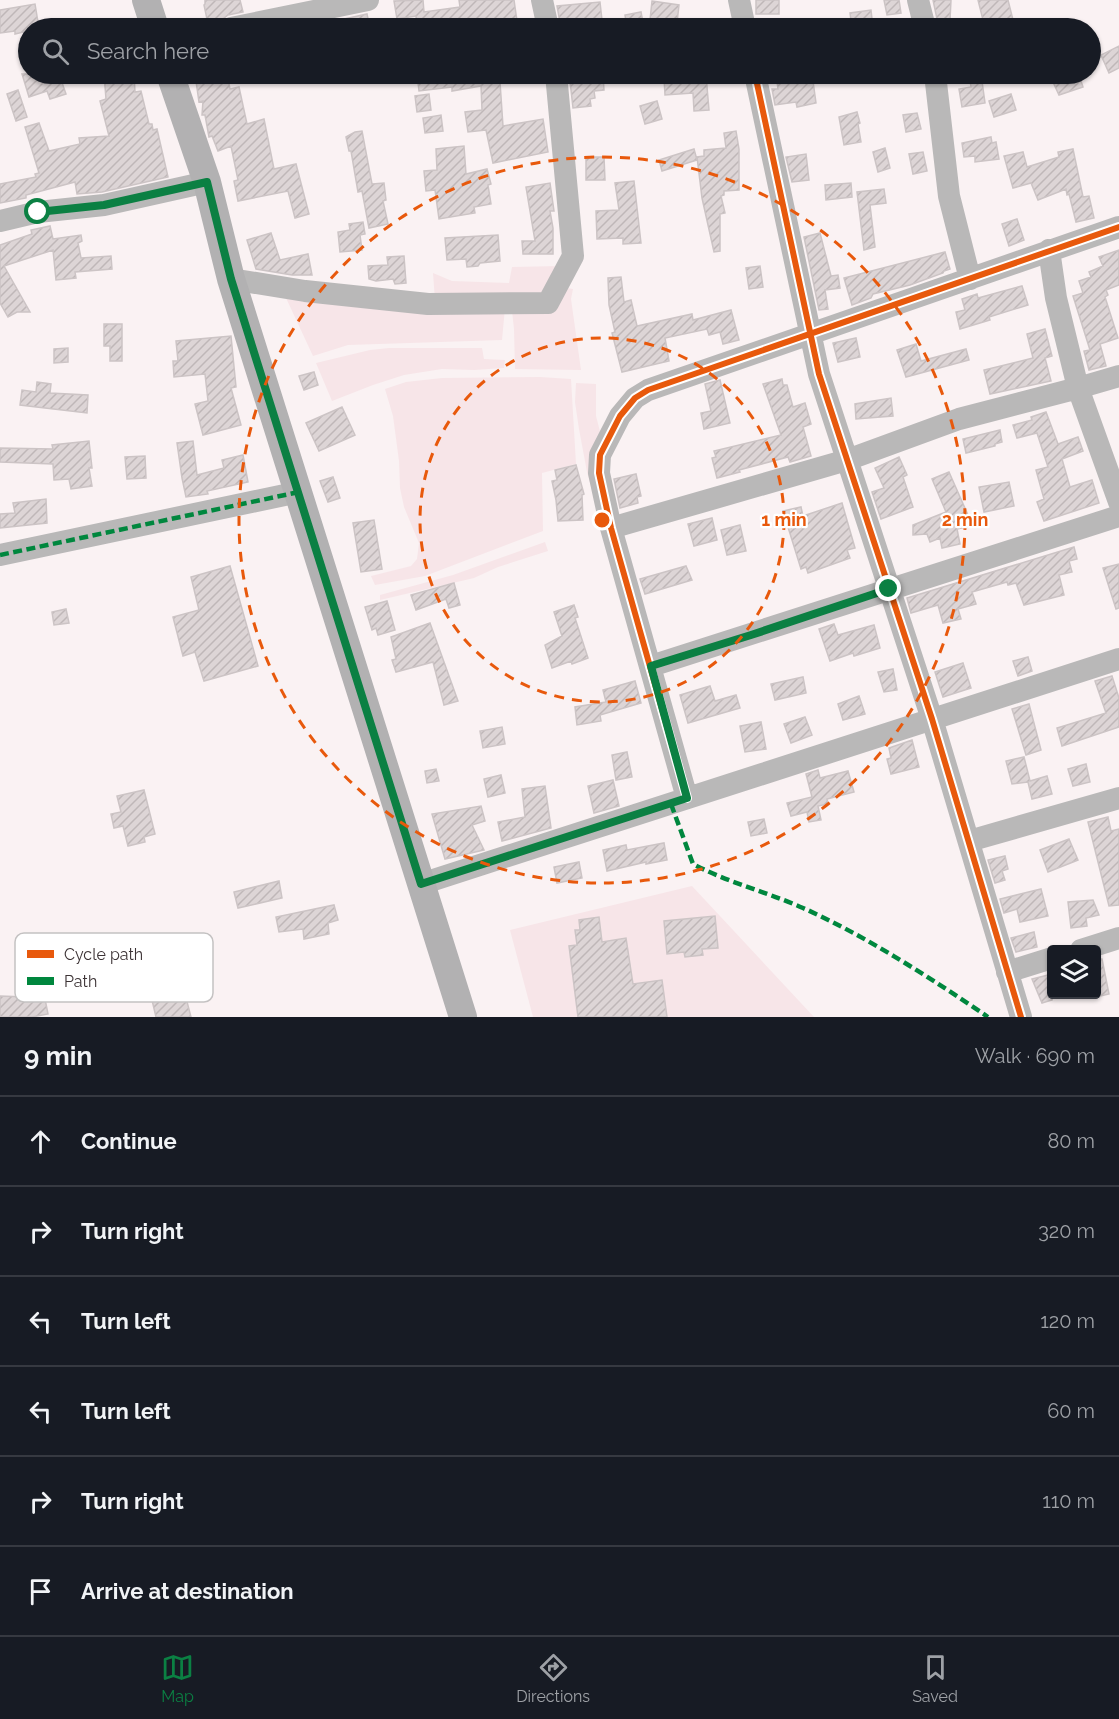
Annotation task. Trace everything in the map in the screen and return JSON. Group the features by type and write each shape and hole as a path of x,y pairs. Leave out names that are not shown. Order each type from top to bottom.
{"main road":[{"path":"146,0 152,18"},
{"path":"173,84 207,182 231,279 462,1017"}],"street":[{"path":"280,18 368,0"},
{"path":"542,0 546,18"},
{"path":"739,0 743,18"},
{"path":"918,0 922,18"},
{"path":"231,279 305,291 428,304 548,303 573,256 557,84"},
{"path":"757,84 819,374 932,719 1021,1017"},
{"path":"936,84 949,196 969,279"},
{"path":"0,221 38,212 104,205 207,182"},
{"path":"687,798 611,528 599,473 600,455 620,416 635,398 648,390 1119,227"},
{"path":"1049,250 1056,298 1078,388 1119,502"},
{"path":"611,528 847,460 959,419 1119,375"},
{"path":"0,555 299,492"},
{"path":"651,666 1119,516"},
{"path":"421,884 1119,659"},
{"path":"969,841 1119,798"},
{"path":"1097,945 1119,938"},
{"path":"1007,972 1047,960"}],"shaded area":[{"path":"560,266 545,298 435,300 433,273 452,281 509,283 512,267"},
{"path":"561,287 573,289 571,299 581,370 515,369 512,311"},
{"path":"286,298 505,308 502,340 348,345 313,356"},
{"path":"482,348 484,359 505,360 504,368 442,369 404,375 332,401 316,363 370,350"},
{"path":"442,378 571,379 576,464 542,473 543,531 425,576 375,585 371,576 411,566 417,559 419,543 404,507 393,416 385,389 406,382"},
{"path":"576,383 596,384 596,416 603,443 599,515 587,472 579,429 575,402"},
{"path":"545,542 548,551 498,567 474,578 380,600 380,595 453,575"},
{"path":"692,886 814,1017 533,1017 510,930"}],"building":[{"path":"205,0 240,0 243,12 224,18 207,18"},
{"path":"423,0 424,12 460,7 459,0 514,0 517,18 416,18 416,16 397,18 394,1"},
{"path":"756,0 779,0 779,14 756,14"},
{"path":"884,0 899,0 901,13 887,15"},
{"path":"933,0 951,0 950,18 937,18"},
{"path":"978,0 1008,0 1012,18 982,18"},
{"path":"652,1 679,5 678,18 650,18"},
{"path":"600,2 602,18 559,18 557,6"},
{"path":"35,4 37,18 18,18 18,33 15,34 15,31 0,33 0,10"},
{"path":"871,10 872,18 851,18 850,13"},
{"path":"641,12 642,18 625,18 625,15"},
{"path":"367,14 368,18 349,18"},
{"path":"1119,46 1119,68 1109,73 1101,55"},
{"path":"25,84 62,84 66,94 50,99 47,91 29,97"},
{"path":"105,84 135,84 135,92 141,91 149,124 152,124 153,130 157,129 168,177 102,192 77,194 75,182 26,195 26,198 0,203 0,184 36,177 35,174 39,173 25,127 39,123 49,151 80,144 79,138 109,136 100,101 106,99"},
{"path":"196,84 229,84 230,89 239,87 247,124 264,119 274,169 296,164 309,214 295,218 288,191 238,201 234,181 238,180 231,146 218,151 212,136 209,137 205,115 202,115 203,101 199,102"},
{"path":"418,84 500,84 503,126 543,119 548,152 493,163 486,130 468,132 465,112 482,110 481,86 452,91 452,87 419,91"},
{"path":"570,84 604,84 604,90 594,91 595,98 590,99 591,106 573,108"},
{"path":"664,84 707,84 709,110 694,111 693,93 665,95"},
{"path":"777,84 813,84 816,103 797,107 796,102 775,105 772,89 778,89"},
{"path":"971,84 982,84 985,103 962,107 959,89 971,87"},
{"path":"1054,84 1082,84 1083,87 1059,95"},
{"path":"18,90 27,117 16,121 7,94"},
{"path":"429,94 431,110 417,112 415,96"},
{"path":"1011,94 1016,110 994,117 989,101"},
{"path":"657,101 662,119 645,124 640,106"},
{"path":"857,112 861,142 844,145 839,117"},
{"path":"917,113 921,129 906,132 903,115"},
{"path":"441,115 443,131 425,133 423,118"},
{"path":"362,131 372,184 384,183 386,200 383,201 388,224 369,228 362,191 358,192 351,151 349,151 346,137"},
{"path":"736,131 739,149 739,190 724,191 724,195 721,196 725,213 720,214 720,251 714,252 702,198 697,157 704,156 704,150 726,148 724,133"},
{"path":"991,137 992,143 996,142 999,159 975,162 975,156 964,157 962,143"},
{"path":"464,146 466,174 487,169 491,184 488,185 491,204 474,207 475,213 439,219 435,190 426,191 424,171 437,170 436,149"},
{"path":"885,148 890,168 878,172 873,152"},
{"path":"694,149 697,160 662,171 659,160"},
{"path":"1073,149 1083,197 1089,196 1094,218 1076,222 1066,189 1038,200 1031,183 1013,188 1004,156 1023,152 1027,167 1059,157 1058,152"},
{"path":"923,152 927,171 913,174 909,154"},
{"path":"806,154 809,180 792,182 786,157"},
{"path":"586,157 604,157 605,180 586,180"},
{"path":"634,181 641,243 623,244 623,238 597,239 596,211 619,210 615,183"},
{"path":"550,183 554,211 550,211 553,228 553,254 523,254 522,241 535,241 526,187"},
{"path":"851,183 852,197 826,200 825,185"},
{"path":"884,189 886,203 870,205 875,247 864,250 857,192"},
{"path":"1017,219 1024,240 1009,246 1002,224"},
{"path":"363,222 365,234 360,235 362,250 340,252 338,232 350,230 349,224"},
{"path":"50,226 53,239 81,235 82,241 78,243 81,258 111,256 112,269 75,272 76,278 56,280 53,250 4,266 30,312 17,312 8,317 0,303 0,245 32,234 31,230"},
{"path":"271,233 280,260 308,254 312,275 292,275 256,269 247,240"},
{"path":"820,233 831,276 838,275 840,288 825,290 828,309 819,310 804,237"},
{"path":"498,235 500,261 467,267 466,259 447,260 445,238"},
{"path":"1119,250 1119,285 1106,290 1108,295 1105,297 1118,338 1100,344 1106,366 1089,370 1084,351 1090,350 1073,296 1083,293 1079,281 1091,277 1089,272 1103,266 1099,257"},
{"path":"945,252 950,269 943,273 910,285 873,294 871,298 852,305 844,278"},
{"path":"404,256 406,283 395,284 393,279 376,281 369,279 368,266 388,265 387,257"},
{"path":"760,266 763,287 749,289 746,268"},
{"path":"621,277 624,302 631,300 637,326 692,314 693,320 731,310 739,340 723,344 720,332 709,335 707,329 665,338 669,361 622,372 612,333 615,332 609,305 608,278"},
{"path":"1022,286 1028,305 960,329 956,312 965,310 962,299 977,294 978,298"},
{"path":"104,324 122,324 122,361 110,361 110,346 104,346"},
{"path":"1045,329 1052,356 1045,358 1051,381 990,394 984,370 1033,358 1027,334"},
{"path":"231,336 236,387 231,388 241,425 203,435 195,404 208,401 205,374 174,377 173,361 178,361 176,341"},
{"path":"856,338 860,357 838,362 833,343"},
{"path":"916,344 921,361 966,349 969,360 906,377 897,350"},
{"path":"68,348 68,362 54,363 54,349"},
{"path":"314,372 318,385 304,390 299,376"},
{"path":"782,379 783,385 787,385 793,407 805,403 811,424 803,427 811,456 790,462 788,457 717,478 712,458 716,457 714,451 781,435 763,384"},
{"path":"720,380 730,423 704,429 701,413 711,411 705,384"},
{"path":"37,382 51,384 50,393 88,395 87,413 20,405 22,390 36,392"},
{"path":"891,398 893,416 856,419 855,404"},
{"path":"342,407 355,435 319,451 306,423"},
{"path":"1046,412 1058,444 1078,437 1083,451 1062,459 1070,487 1092,480 1099,503 1044,521 1037,502 1044,499 1036,470 1048,467 1037,433 1017,438 1013,425 1032,420 1031,417"},
{"path":"1000,430 1002,442 966,453 963,439"},
{"path":"89,441 92,486 71,489 69,479 54,480 53,464 0,462 0,448 53,449 52,445"},
{"path":"193,441 197,475 224,468 222,460 243,455 248,482 207,491 208,494 186,497 177,443"},
{"path":"145,456 146,478 127,479 125,457"},
{"path":"899,457 907,475 903,477 913,507 881,519 872,492 884,488 875,468"},
{"path":"576,465 584,494 582,495 583,520 558,521 552,481 557,480 555,470"},
{"path":"949,472 968,515 964,516 967,527 957,529 960,544 942,548 940,538 930,542 927,534 913,535 913,525 946,512 932,479"},
{"path":"636,474 641,496 637,497 638,503 620,508 614,479"},
{"path":"333,477 340,498 328,502 320,481"},
{"path":"1009,482 1014,506 984,512 979,487"},
{"path":"46,499 47,523 0,528 0,514 15,513 13,503"},
{"path":"842,503 855,548 847,550 850,558 808,573 806,567 801,569 783,511 801,507 803,516"},
{"path":"712,518 717,540 694,546 688,524"},
{"path":"374,520 382,569 361,572 353,523"},
{"path":"740,525 746,551 727,555 721,530"},
{"path":"1074,547 1077,559 1069,561 1072,572 1059,575 1064,595 1024,605 1016,583 1008,585 1007,582 972,592 976,604 958,609 961,619 943,623 938,605 911,613 907,598"},
{"path":"1119,564 1119,608 1116,609 1103,568"},
{"path":"230,566 258,666 204,681 195,652 183,656 173,617 199,610 191,577"},
{"path":"686,566 692,580 645,594 640,579"},
{"path":"454,583 460,605 449,608 446,599 416,610 411,595"},
{"path":"387,601 395,630 378,635 376,628 372,630 365,607"},
{"path":"574,605 578,617 575,618 588,658 552,668 545,645 562,636 554,612"},
{"path":"66,609 69,623 54,625 52,612"},
{"path":"430,623 458,701 444,705 433,662 396,672 392,660 396,659 391,637"},
{"path":"834,624 838,635 874,625 880,648 854,656 853,653 830,661 819,629"},
{"path":"1028,657 1032,671 1018,676 1013,661"},
{"path":"963,663 971,688 943,697 935,672"},
{"path":"893,669 897,690 884,692 878,672"},
{"path":"1112,676 1119,698 1119,727 1062,746 1057,728 1106,713 1095,681"},
{"path":"803,677 806,693 775,700 771,684"},
{"path":"635,681 641,703 600,715 601,721 577,725 575,707 606,702 603,690"},
{"path":"710,686 715,701 736,695 740,708 688,723 680,695"},
{"path":"859,696 865,714 843,720 838,704"},
{"path":"1029,704 1041,750 1026,755 1012,709"},
{"path":"805,717 812,735 791,743 784,724"},
{"path":"761,722 766,749 745,752 740,726"},
{"path":"502,727 505,744 483,748 480,731"},
{"path":"912,740 919,767 891,774 887,759 891,758 889,748"},
{"path":"627,752 632,777 616,780 612,755"},
{"path":"1024,757 1030,781 1047,776 1052,794 1032,799 1028,782 1012,784 1006,761"},
{"path":"1086,764 1090,782 1073,786 1068,769"},
{"path":"436,769 439,781 427,783 425,771"},
{"path":"818,770 820,778 848,771 854,792 827,799 828,804 818,806 821,820 809,822 807,812 791,816 787,803 812,797 806,774"},
{"path":"501,775 505,793 488,797 484,779"},
{"path":"613,780 619,806 594,813 588,786"},
{"path":"545,786 551,828 502,841 498,822 525,817 522,789"},
{"path":"144,790 155,834 144,837 145,842 128,846 123,826 114,828 111,814 121,812 117,796"},
{"path":"481,806 485,821 472,825 484,850 445,859 432,814"},
{"path":"1108,817 1111,831 1119,829 1119,905 1109,906 1088,822"},
{"path":"764,819 767,833 751,836 748,822"},
{"path":"1069,839 1078,860 1048,872 1040,850"},
{"path":"664,843 667,860 646,864 646,862 607,871 603,850 626,845 627,850"},
{"path":"1005,856 1008,869 1002,871 1005,880 995,883 988,860"},
{"path":"579,862 582,878 557,883 554,867"},
{"path":"279,881 282,898 238,908 234,892"},
{"path":"1041,889 1048,916 1020,922 1017,909 1004,913 1000,899"},
{"path":"1093,900 1099,915 1086,918 1087,926 1071,928 1068,902"},
{"path":"334,905 338,920 328,923 329,934 304,939 303,929 279,932 276,917"},
{"path":"715,916 718,948 702,949 703,955 685,957 684,952 667,954 664,921"},
{"path":"599,917 602,942 626,938 633,984 662,980 667,1017 578,1017 569,946 577,945 575,930 580,930 579,920"},
{"path":"1034,932 1037,947 1016,952 1011,938"},
{"path":"1101,959 1102,959 1109,994 1101,996"},
{"path":"1047,975 1047,999 1052,1000 1042,1003 1032,979"},
{"path":"0,996 15,997 15,1002 46,1002 48,1014 32,1017 0,1017"},
{"path":"152,1002 187,1002 191,1017 156,1017"}],"marked path":[{"path":"0,555 299,492"},
{"path":"671,804 693,864 827,919 921,973 988,1017"}],"cycle path":[{"path":"757,84 819,374 932,719 1021,1017"},
{"path":"687,798 611,528 599,473 600,455 620,416 635,398 648,390 1119,227"}],"route":[{"path":"38,212 104,205 207,182 231,279 421,884 687,798 651,666 889,589"}]}
